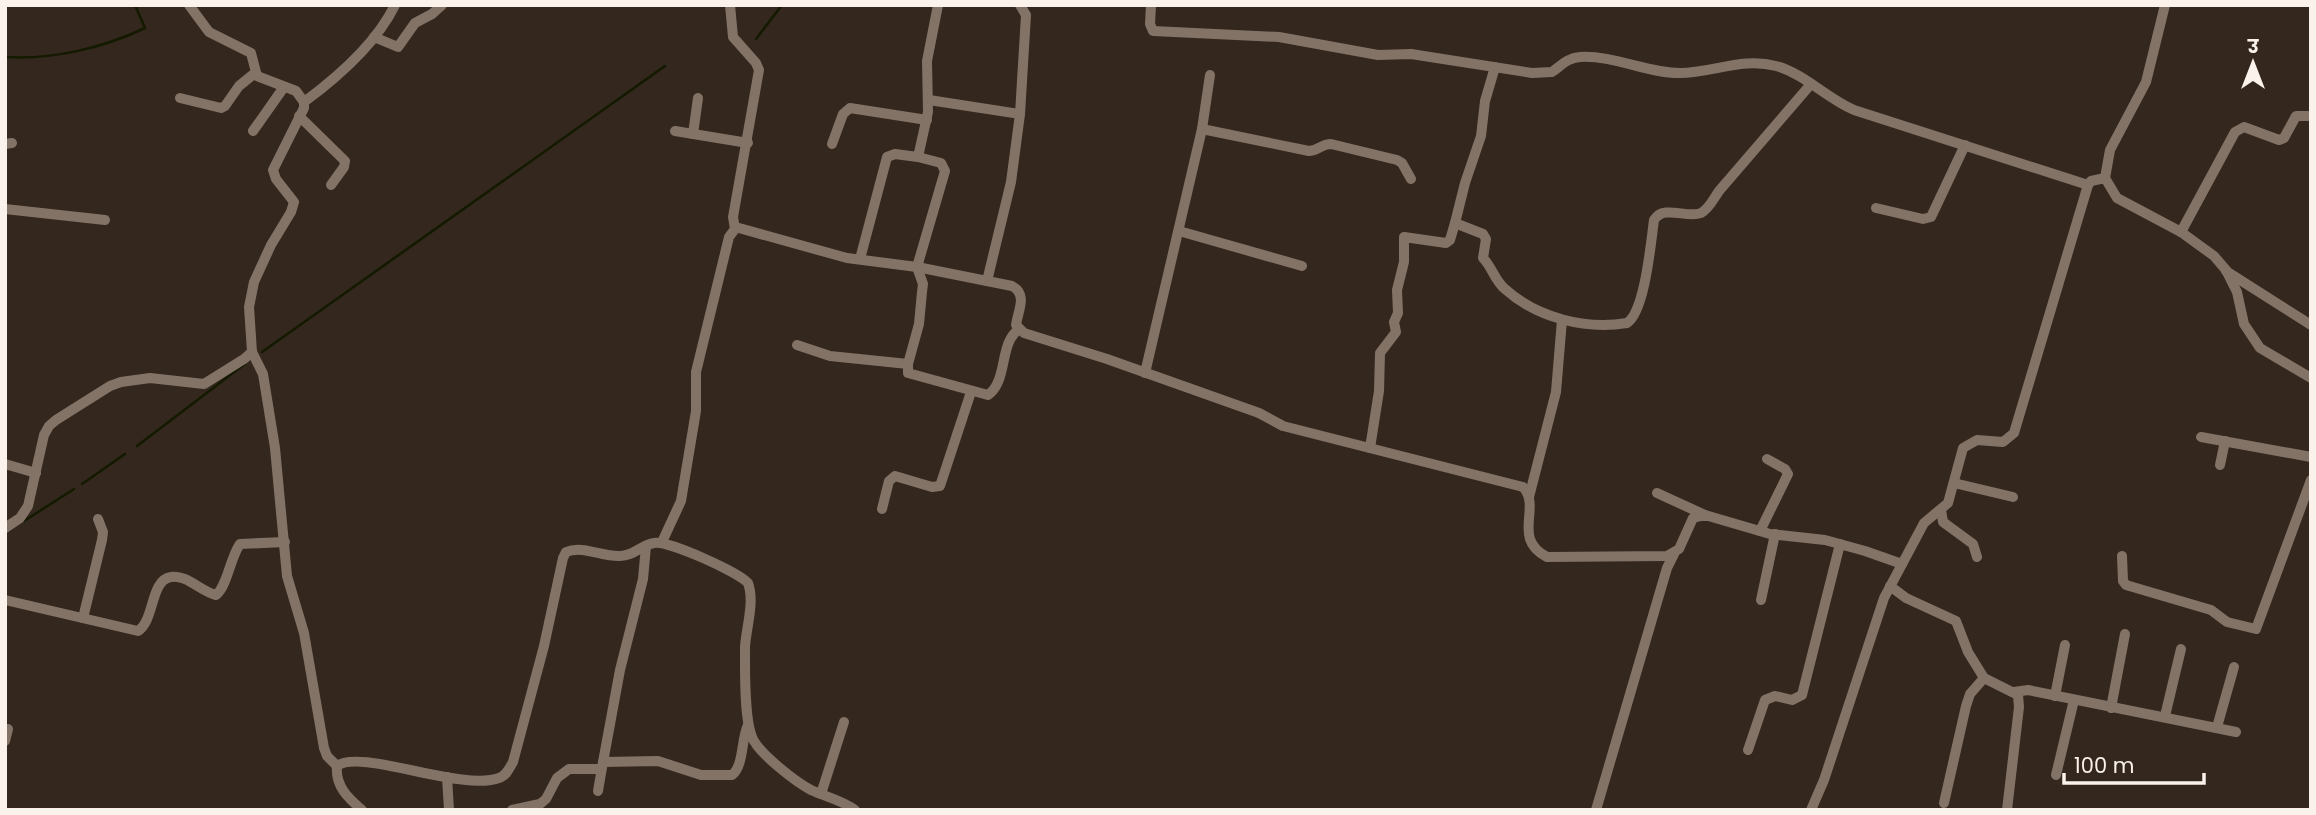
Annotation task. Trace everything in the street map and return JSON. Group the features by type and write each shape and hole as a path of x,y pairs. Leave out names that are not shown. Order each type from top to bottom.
{"street":[{"path":"189,5 209,32 251,53 255,73 261,78 296,91 304,102"},
{"path":"362,810 340,787 337,766 327,756 324,748 304,633 289,584 275,448 263,374 252,352 249,307 254,282 271,245 293,208 294,202 276,179 274,164 304,102 331,80 374,37 395,5"},
{"path":"374,37 398,47 415,23 432,15 442,5"},
{"path":"662,542 681,501 696,411 698,365 729,237 734,229 733,218 759,70 733,37 730,5"},
{"path":"918,157 927,120 929,100 926,73 938,5"},
{"path":"987,281 1011,182 1020,114 1026,15 1020,5"},
{"path":"1151,5 1150,24 1153,31 1293,38 1378,55 1411,54 1546,73 1552,72 1568,59 1596,57 1677,73 1754,62 1779,66 1799,74 1830,98 1854,110 2088,185"},
{"path":"2165,5 2146,82 2110,150 2105,178 2116,198 2181,232 2214,256 2226,270 2237,292 2244,324 2260,348 2311,378"},
{"path":"1370,448 1379,391 1380,353 1396,331 1394,322 1398,313 1397,290 1404,262 1404,237 1448,242 1480,136 1485,101 1495,67"},
{"path":"180,99 221,108 239,86 255,73"},
{"path":"1145,373 1202,129 1210,75"},
{"path":"1455,223 1483,234 1486,242 1483,258 1507,291 1544,313 1562,320 1620,324 1632,320 1644,284 1657,215 1663,212 1697,214 1706,209 1811,84"},
{"path":"253,131 284,87"},
{"path":"693,134 698,98"},
{"path":"929,100 1020,114"},
{"path":"832,144 843,114 850,108 927,120"},
{"path":"299,116 345,161 344,167 331,185"},
{"path":"2181,232 2235,132 2244,127 2279,140 2284,138 2296,116 2311,116"},
{"path":"1202,129 1309,151 1331,144 1397,160 1402,163 1411,179"},
{"path":"675,131 748,144"},
{"path":"1877,208 1923,219 1931,218 1965,145"},
{"path":"734,229 747,229 821,252 859,259 917,268 987,281 1019,290 1021,296 1018,330 1011,337 995,388 988,395 908,373 917,334 922,292 917,268 945,171 942,163 895,154 887,158 859,259"},
{"path":"1811,810 1824,780 1871,634 1891,586 1924,523 1948,503 1963,448 1976,440 2003,442 2014,433 2088,185 2091,181 2105,178"},
{"path":"5,209 105,220"},
{"path":"1179,231 1302,266"},
{"path":"2226,270 2311,325"},
{"path":"1562,320 1556,392 1529,497 1529,539 1539,553 1547,557 1674,554"},
{"path":"1018,330 1259,413 1283,426 1517,485 1523,487 1529,497"},
{"path":"797,345 830,356 908,364"},
{"path":"5,528 24,513 44,435 49,426 110,386 150,378 204,384 252,352"},
{"path":"882,509 888,481 894,476 932,488 940,486 971,392"},
{"path":"2201,437 2311,457"},
{"path":"2220,465 2225,441"},
{"path":"1760,531 1788,474 1785,469 1767,459"},
{"path":"5,464 36,473"},
{"path":"2122,556 2123,581 2126,585 2211,610 2227,622 2256,629 2311,480"},
{"path":"1954,483 2013,497"},
{"path":"1657,493 1705,515 1760,531 1840,544 1902,564"},
{"path":"1941,510 1943,522 1973,544 1977,557"},
{"path":"1596,810 1667,568 1683,544 1693,518 1705,515"},
{"path":"83,618 102,540 103,532 98,519"},
{"path":"1760,600 1775,534"},
{"path":"5,600 138,631 146,621 163,579 177,577 216,595 222,590 231,560 240,544 285,542"},
{"path":"337,766 348,761 447,777 489,780 501,778 509,771 513,762 566,552 579,549 629,556 646,546 662,542 735,574 748,583 750,597 745,649 752,738 758,749 803,785 855,810"},
{"path":"1748,750 1765,700 1775,696 1792,701 1802,695 1840,544"},
{"path":"598,791 620,670 643,579 646,546"},
{"path":"1891,586 1906,598 1956,621 1968,652 1984,678 2018,695 2019,707 2007,810"},
{"path":"2111,708 2125,634"},
{"path":"2055,696 2065,645"},
{"path":"2165,716 2181,649"},
{"path":"2217,727 2234,667"},
{"path":"1944,803 1966,706 1970,694 1984,678"},
{"path":"2014,692 2028,690 2236,732"},
{"path":"2056,775 2074,700"},
{"path":"821,794 844,722"},
{"path":"512,810 541,804 547,799 557,778 569,769 658,761 701,775 732,775 738,768 743,739 749,725"},
{"path":"5,741 8,729"},
{"path":"447,777 449,810"}],"waterway":[{"path":"5,57 41,57 77,51 129,35 145,28 135,5"},
{"path":"756,39 782,5"},
{"path":"262,352 665,66"},
{"path":"137,446 246,363"},
{"path":"82,484 125,454"},
{"path":"24,521 74,489"}]}
